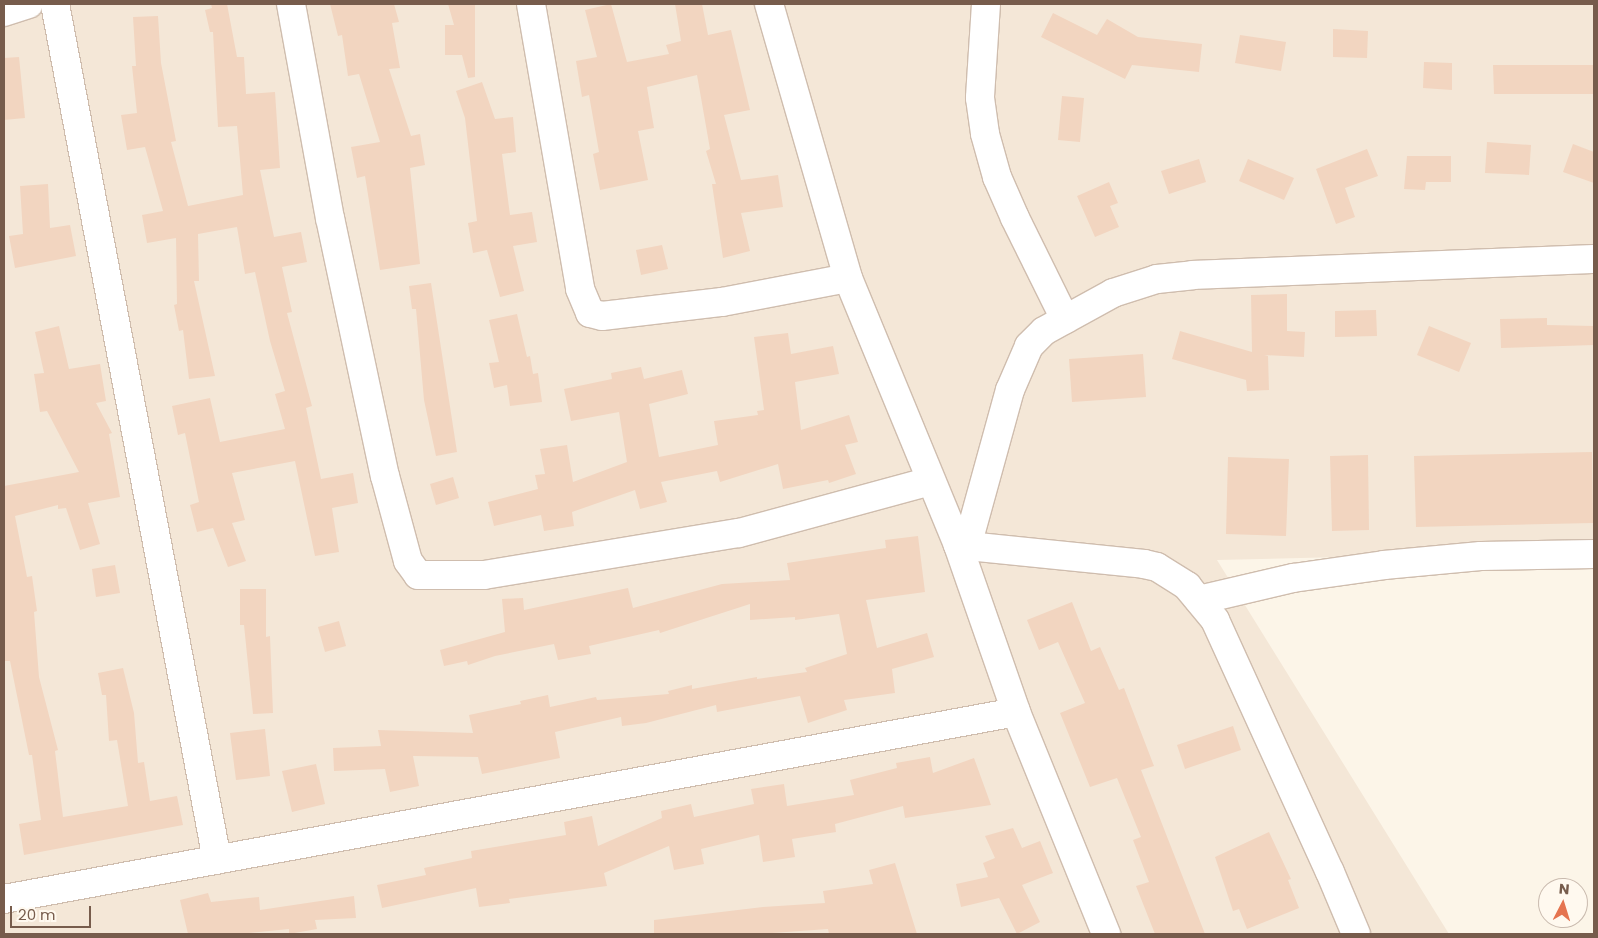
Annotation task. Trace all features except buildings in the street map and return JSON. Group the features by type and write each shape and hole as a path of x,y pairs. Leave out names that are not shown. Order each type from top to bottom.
{"street":[{"path":"4,12 30,4"},
{"path":"55,4 216,860"},
{"path":"291,4 330,218 385,476 408,561 418,575 484,576 739,533 930,481"},
{"path":"532,4 580,289 590,313 602,316 722,302 848,278"},
{"path":"769,4 848,278 930,481 962,545 1016,712 1106,934"},
{"path":"986,4 980,98 985,134 997,177 1065,319"},
{"path":"962,545 1018,370 1034,341 1044,331 1113,293 1157,279 1262,272 1594,259"},
{"path":"962,545 1144,564 1156,567 1187,586 1215,620 1330,872 1356,934"},
{"path":"1199,600 1293,578 1384,565 1481,556 1594,554"},
{"path":"4,899 1016,712"}],"shaded area":[{"path":"4,4 1594,4 1594,551 1217,560 1449,934 4,934"}]}
